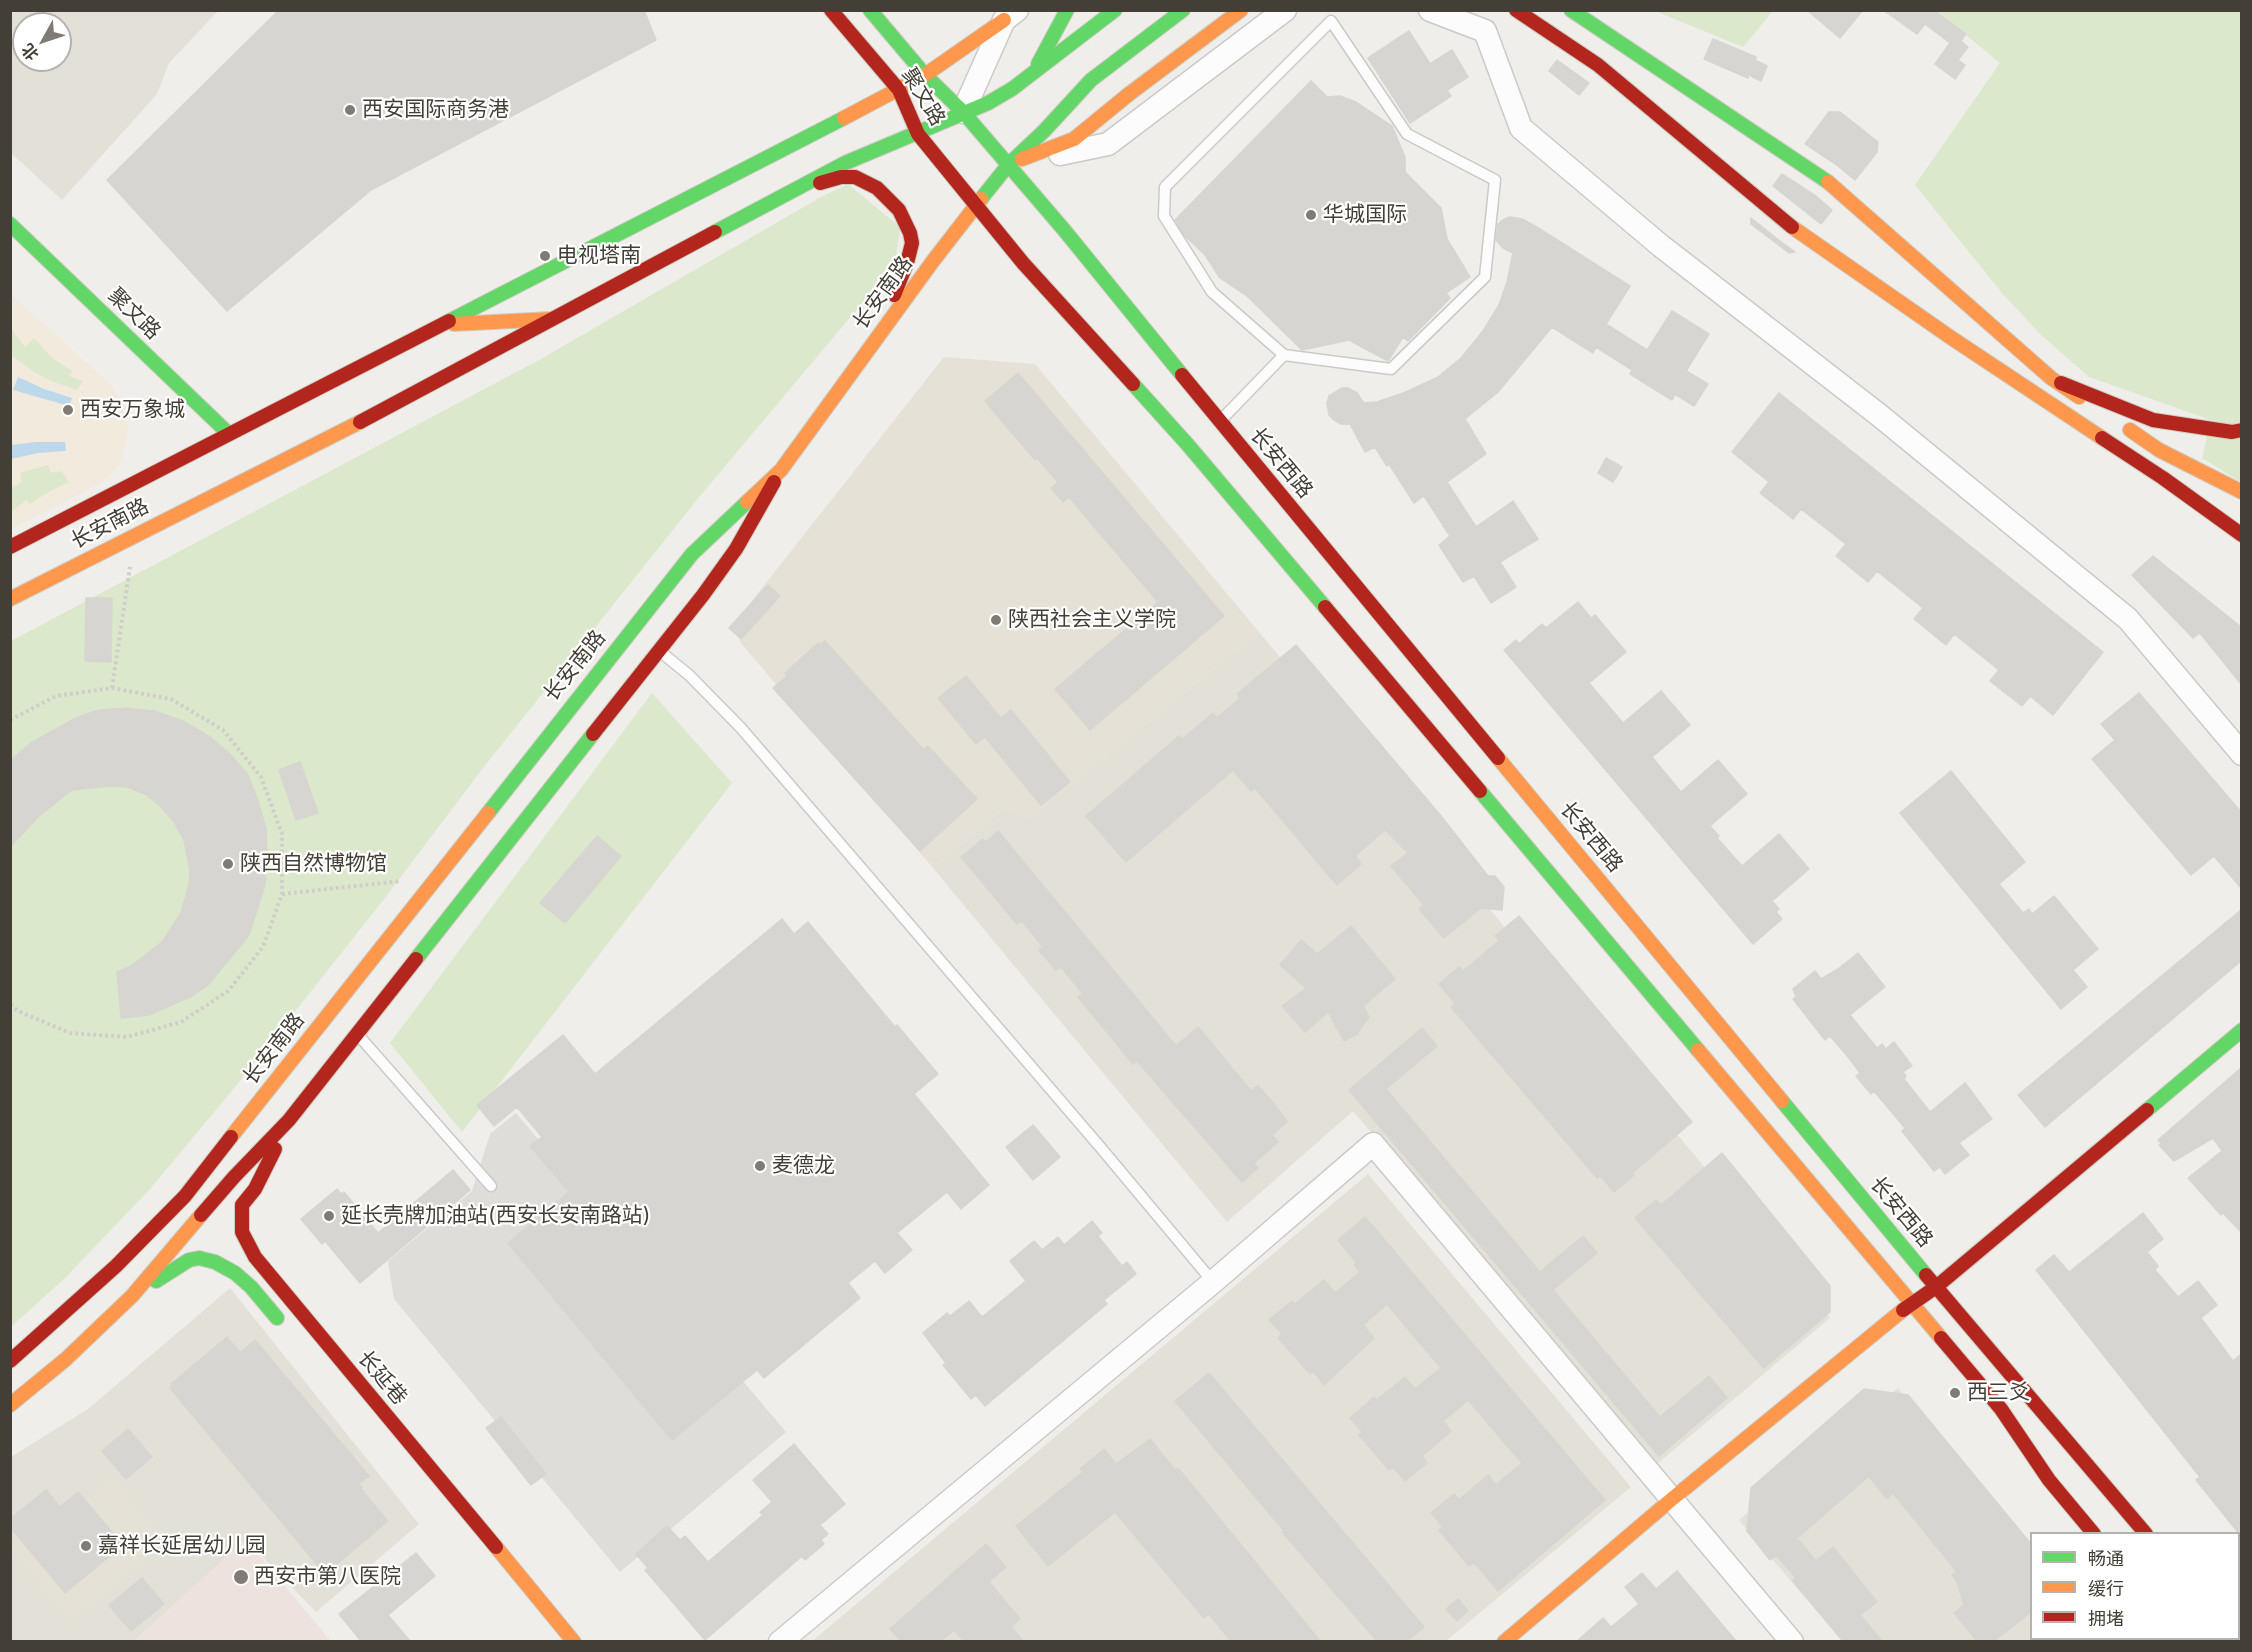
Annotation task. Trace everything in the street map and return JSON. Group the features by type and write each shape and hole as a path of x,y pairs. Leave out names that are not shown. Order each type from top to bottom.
{"main road":[{"name":"聚文路","path":"831,10 899,90 918,134 977,206"},
{"name":"聚文路","path":"870,10 925,75 963,112 1009,164"},
{"path":"1032,75 1067,10"},
{"name":"长安南路","path":"10,599 314,446 845,164 918,134 1004,94 1115,10"},
{"name":"长安南路","path":"10,1361 116,1266 185,1196 692,554 781,470 933,261 1009,164 1044,131 1091,80 1183,10"},
{"path":"1009,164 1074,139 1129,94 1241,10"},
{"path":"1571,10 1828,182 2051,378 2159,450 2236,489"},
{"path":"10,547 899,90 925,75 1011,15"},
{"path":"1500,20 1598,65 1792,227 1950,337 2163,478 2241,535"},
{"name":"长安西路","path":"1009,164 1936,1287 2145,1532"},
{"path":"792,192 841,177 855,177 877,188 889,198 906,222 910,233 911,252 875,341"},
{"path":"977,206 1023,263 1188,445 2001,1409 2049,1480 2093,1532"},
{"name":"聚文路","path":"10,224 229,435"},
{"path":"444,324 552,320"},
{"path":"2051,378 2153,420 2237,431"},
{"path":"10,1406 66,1359 132,1296 234,1177 289,1120 659,651 736,549 781,470"},
{"path":"2163,478 2241,521"},
{"path":"1504,1641 1672,1499 1911,1304 1936,1287 2241,1030"},
{"name":"长延巷","path":"289,1120 255,1189 243,1205 242,1232 246,1242 268,1274 574,1641"},
{"path":"132,1296 189,1260 199,1258 215,1262 235,1273 251,1287 288,1331"}],"street":[{"path":"1009,164 1108,144 1285,10"},
{"path":"1430,10 1500,20 1521,128 1661,246 1878,415 2128,619 2241,754"},
{"path":"963,112 1011,15"},
{"path":"780,1641 1213,1282 1373,1144 1792,1641"}],"lane":[{"path":"1330,21 1407,134 1495,180 1485,277 1391,369 1284,355 1212,292 1164,216 1165,187 1330,21"},
{"path":"1220,421 1284,355"},
{"path":"659,651 689,675 741,728 1213,1282"},
{"path":"357,1033 491,1186"}],"path":[{"path":"112,688 135,535"},
{"path":"10,720 56,696 112,688 171,699 223,730 261,777 282,834 282,894 263,947 228,992 181,1022 127,1037 70,1033 18,1011 10,1004"},
{"path":"282,894 418,879 437,874"}],"shaded area":[{"path":"10,11 218,11 169,63 157,94 62,200 11,153"},
{"name":"西安万象城","path":"10,293 111,385 124,407 128,430 123,455 117,467 104,481 10,530"},
{"name":"陕西社会主义学院","path":"944,357 1035,364 1259,632 1030,820 1004,808 933,868 740,642 747,607"},
{"path":"1259,632 1830,1318 1657,1464 1353,1111 1227,1222 933,868 1004,808 1030,819"},
{"path":"516,1113 786,1432 620,1572 394,1299 388,1261 472,1191 490,1134"},
{"path":"1368,1174 1631,1487 1446,1641 811,1642"},
{"path":"230,1288 419,1524 316,1612 246,1540 134,1641 11,1642 11,1457 88,1409"},
{"path":"1898,1388 2030,1554 2030,1640 2100,1641 1842,1641 1739,1520"},
{"name":"嘉祥长延居幼儿园","path":"114,1477 167,1543 71,1623 11,1550 11,1541 50,1510 61,1522"},
{"name":"西安市第八医院","path":"246,1540 331,1641 134,1641"}],"green space":[{"path":"1655,11 1773,11 1743,47"},
{"path":"1937,11 2241,11 2241,482 2202,458 2211,420 2089,377 2041,335 2002,293 1915,185 2000,63"},
{"path":"848,184 900,227 895,264 700,496 483,768 381,903 235,1087 150,1189 65,1278 11,1327 11,641 539,360 821,197"},
{"path":"11,329 25,347 34,338 51,357 72,371 69,376 83,381 77,390 34,372 11,355"},
{"path":"48,465 51,473 61,471 69,482 30,504 26,500 11,512 11,488 22,482 20,473"},
{"path":"652,693 732,783 462,1132 390,1043"}],"water":[{"path":"18,377 72,398 69,406 13,390"},
{"path":"65,442 66,451 38,453 11,459 11,445"}],"building":[{"name":"西安国际商务港","path":"279,10 644,10 656,40 371,190 227,311 107,180"},
{"path":"1807,10 1863,10 1840,38"},
{"path":"1883,10 1934,10 1966,34 1961,41 1968,47 1958,60 1965,65 1955,79 1935,64 1950,43 1925,24 1917,34"},
{"path":"1409,31 1430,64 1452,50 1468,77 1447,90 1451,96 1410,123 1368,58"},
{"path":"1713,39 1756,57 1755,60 1767,66 1761,81 1749,75 1748,78 1704,59"},
{"path":"1557,60 1589,83 1579,95 1549,71"},
{"name":"华城国际","path":"1311,81 1327,97 1340,96 1356,102 1392,126 1405,157 1405,172 1441,208 1447,239 1470,277 1446,293 1450,298 1408,341 1403,337 1388,361 1349,340 1302,350 1247,296 1220,278 1205,255 1185,236 1175,220"},
{"path":"1829,112 1840,112 1878,142 1877,152 1855,180 1805,144"},
{"path":"1782,174 1832,210 1821,224 1773,186"},
{"path":"1510,217 1522,219 1535,226 1630,286 1606,324 1647,350 1672,311 1709,334 1686,371 1708,384 1694,406 1675,394 1672,400 1630,374 1632,370 1596,347 1593,353 1552,327 1498,392 1465,419 1486,454 1447,482 1476,527 1513,501 1538,539 1500,562 1516,587 1491,603 1474,576 1463,582 1439,545 1450,536 1424,496 1414,503 1375,447 1365,452 1350,424 1341,424 1329,415 1327,403 1329,396 1342,388 1348,388 1357,393 1364,403 1377,402 1438,377 1461,358 1483,331 1499,305 1507,282 1513,253 1503,248 1496,240 1498,224"},
{"path":"1751,218 1795,252 1789,253 1751,224"},
{"path":"1018,373 1224,616 1090,730 1055,689 1158,602 1069,497 1063,502 1051,488 1058,482 1037,458 1035,460 985,401"},
{"path":"1779,393 2103,652 2053,715 2030,696 2022,706 1990,681 1999,670 1954,634 1946,645 1914,619 1923,608 1877,571 1868,582 1836,556 1846,544 1801,509 1793,519 1760,493 1769,482 1732,452"},
{"path":"1606,458 1622,467 1613,482 1598,473"},
{"path":"2153,556 2241,627 2241,684 2200,633 2193,638 2132,575"},
{"path":"768,585 780,596 741,639 729,628"},
{"path":"86,598 112,598 111,662 85,661"},
{"path":"1578,602 1591,618 1595,615 1626,652 1589,683 1623,723 1661,691 1690,725 1652,757 1681,792 1718,760 1747,794 1710,826 1719,836 1717,838 1742,866 1779,834 1809,869 1772,901 1779,909 1776,912 1782,919 1753,944 1504,650 1516,640 1519,644 1542,624 1546,628"},
{"path":"825,641 924,750 928,746 977,799 920,851 773,688 787,676 785,673 818,643 820,645"},
{"path":"1296,645 1441,816 1488,876 1495,876 1504,887 1502,910 1481,908 1444,938 1419,909 1424,905 1391,866 1408,853 1385,830 1355,856 1361,864 1337,885 1255,788 1251,791 1233,770 1126,862 1086,816 1179,736 1182,739 1213,713 1217,718 1240,698 1237,694"},
{"path":"966,676 1001,718 1011,710 1070,782 1041,805 985,737 976,744 938,698"},
{"path":"2139,693 2241,812 2241,888 2214,856 2191,875 2092,759 2115,740 2101,724"},
{"name":"陕西自然博物馆","path":"127,708 154,711 183,721 210,737 231,755 248,775 258,801 266,829 267,857 265,885 249,935 208,985 192,996 149,1015 121,1018 117,972 131,966 163,941 181,913 189,885 190,871 184,840 174,822 147,795 128,787 109,786 72,790 39,816 10,847 10,761 31,743 76,718 99,710"},
{"path":"300,762 318,813 296,820 279,770"},
{"path":"1951,771 2025,862 1999,884 2023,913 2029,909 2032,914 2054,896 2098,949 2073,970 2087,987 2061,1009 1900,813"},
{"path":"998,831 1176,1046 1198,1027 1251,1091 1258,1085 1281,1113 1287,1122 1272,1135 1278,1142 1254,1163 1258,1168 1242,1182 1137,1061 1133,1064 1078,997 1083,994 1061,967 1056,970 1039,950 1043,947 1022,921 1017,924 961,857 983,839 986,842"},
{"path":"597,836 621,856 565,923 540,903"},
{"path":"2241,910 2241,961 2045,1127 2018,1095"},
{"path":"1519,916 1692,1122 1632,1173 1634,1175 1614,1192 1600,1175 1597,1178 1451,1007 1455,1003 1439,984 1459,967 1463,971 1499,941 1495,936"},
{"name":"麦德龙","path":"782,919 794,934 808,922 895,1027 897,1025 938,1074 914,1094 989,1185 961,1209 947,1192 897,1233 912,1250 885,1273 875,1261 848,1283 860,1298 764,1378 757,1370 672,1440 508,1243 569,1192 530,1146 542,1137 517,1107 494,1126 477,1105 563,1035 595,1074"},
{"path":"1351,926 1395,979 1363,1006 1369,1017 1357,1034 1344,1041 1328,1012 1305,1032 1282,1006 1306,988 1280,965 1301,940 1317,954"},
{"path":"1858,953 1885,987 1850,1015 1877,1048 1882,1044 1886,1049 1894,1042 1912,1066 1903,1072 1906,1076 1904,1079 1930,1112 1965,1083 1992,1119 1959,1143 1969,1155 1945,1174 1940,1167 1934,1171 1902,1131 1905,1128 1874,1091 1871,1094 1856,1076 1860,1073 1849,1058 1830,1036 1825,1040 1793,999 1796,997 1793,989 1815,971 1821,979"},
{"path":"1422,1028 1437,1046 1386,1089 1540,1272 1583,1236 1597,1253 1553,1290 1660,1417 1709,1376 1727,1398 1659,1456 1349,1090"},
{"path":"2241,1068 2241,1232 2223,1213 2221,1215 2188,1178 2222,1151 2213,1138 2174,1161 2159,1145 2161,1143 2158,1140"},
{"path":"1033,1125 1060,1157 1033,1180 1006,1147"},
{"path":"1722,1153 1830,1286 1830,1312 1764,1368 1635,1218 1656,1200 1661,1205"},
{"path":"453,1170 470,1190 360,1283 325,1241 322,1244 301,1219 337,1189 341,1194 344,1192 378,1233"},
{"path":"2143,1213 2163,1239 2147,1252 2158,1266 2155,1270 2178,1297 2198,1281 2217,1305 2201,1318 2233,1361 2241,1354 2241,1536 2196,1480 2200,1477 2036,1270 2054,1255 2069,1272"},
{"path":"1365,1217 1605,1500 1498,1591 1474,1562 1469,1566 1439,1530 1443,1527 1431,1513 1454,1494 1459,1500 1488,1475 1496,1485 1522,1463 1468,1400 1443,1421 1451,1431 1422,1456 1427,1463 1405,1481 1393,1467 1389,1470 1359,1435 1362,1432 1350,1418 1374,1397 1377,1400 1405,1377 1415,1389 1441,1368 1387,1304 1363,1325 1374,1338 1324,1385 1313,1371 1310,1374 1278,1338 1282,1334 1269,1320 1292,1301 1295,1304 1324,1280 1335,1293 1360,1272 1354,1265 1357,1263 1338,1240"},
{"path":"1092,1221 1102,1233 1098,1236 1122,1266 1127,1262 1136,1274 1104,1300 1107,1304 985,1406 976,1395 971,1399 943,1365 946,1363 923,1333 947,1313 950,1316 969,1301 982,1317 1026,1281 1010,1261 1034,1241 1042,1250 1058,1237 1064,1245"},
{"path":"227,1337 240,1353 255,1340 369,1476 359,1484 361,1489 388,1521 325,1574 170,1388 171,1384"},
{"path":"1209,1373 1424,1627 1407,1641 1377,1641 1282,1532 1284,1531 1175,1401"},
{"path":"1864,1389 1908,1395 2030,1543 2030,1613 1994,1641 1977,1641 1954,1613 1964,1605 1957,1582 1952,1575 1957,1572 1893,1493 1887,1499 1869,1476 1797,1538 1816,1561 1833,1547 1877,1602 1860,1615 1882,1641 1843,1641 1793,1581 1796,1578 1776,1555 1770,1560 1747,1531 1751,1488"},
{"path":"501,1417 546,1474 531,1485 486,1428"},
{"path":"128,1429 152,1457 126,1479 102,1451"},
{"path":"1150,1439 1175,1470 1178,1468 1320,1641 1231,1641 1209,1614 1204,1618 1115,1512 1048,1566 1016,1526 1083,1472 1080,1469 1104,1449 1116,1464"},
{"path":"794,1444 845,1504 820,1525 828,1534 821,1540 824,1544 805,1560 802,1556 705,1640 645,1570 648,1568 636,1554 667,1526 680,1540 685,1536 708,1562 763,1515 760,1512 772,1502 753,1480"},
{"path":"46,1490 60,1507 78,1492 123,1545 65,1593 10,1527 10,1519"},
{"path":"986,1544 1006,1567 989,1582 1020,1619 1011,1627 1023,1641 964,1641 954,1630 941,1641 901,1641 890,1629"},
{"path":"416,1553 435,1576 388,1615 410,1641 361,1641 339,1614"},
{"path":"1677,1571 1736,1641 1577,1641 1603,1618 1611,1627 1639,1604 1625,1587 1642,1573 1656,1589"},
{"path":"142,1578 164,1604 131,1631 109,1605"},
{"path":"1458,1599 1468,1611 1457,1621 1446,1609"}],"traffic: fast":[{"path":"870,10 925,75 963,112 1065,231 1182,375"},
{"path":"1038,64 1067,10"},
{"path":"715,232 845,163 988,103 1012,89 1115,10"},
{"path":"981,199 1009,164 1044,131 1091,80 1183,10"},
{"path":"1571,10 1828,182"},
{"path":"449,321 844,118"},
{"path":"10,224 229,434"},
{"path":"1133,384 1188,445 1325,607"},
{"path":"488,813 692,554 747,502"},
{"path":"416,959 593,734"},
{"path":"1480,791 1698,1050"},
{"path":"2147,1110 2242,1030"},
{"path":"1782,1101 1926,1275"},
{"path":"156,1281 189,1260 199,1258 215,1262 235,1273 251,1287 277,1318"}],"traffic: slow":[{"path":"1022,159 1074,139 1129,94 1241,10"},
{"path":"844,118 925,75 1004,20"},
{"path":"1828,182 2051,378 2079,397"},
{"path":"747,502 781,470 933,261 981,199"},
{"path":"1792,227 1950,337 2102,438"},
{"path":"454,324 552,319"},
{"path":"10,599 360,422"},
{"path":"2130,430 2159,450 2242,492"},
{"path":"1498,758 1782,1101"},
{"path":"231,1137 488,813"},
{"path":"1698,1050 1941,1338"},
{"path":"10,1405 66,1359 132,1296 201,1215"},
{"path":"1504,1642 1672,1499 1903,1310"},
{"path":"496,1547 574,1642"}],"traffic: jam":[{"path":"831,10 899,90 918,134 1023,263 1133,384"},
{"path":"1516,10 1598,65 1792,227"},
{"path":"820,183 841,177 855,177 877,188 899,210 910,233 912,243 907,263 894,295"},
{"path":"360,422 715,232"},
{"path":"10,547 449,321"},
{"path":"1182,375 1498,758"},
{"path":"2061,383 2153,420 2232,432 2242,430"},
{"path":"2102,438 2163,478 2242,535"},
{"path":"593,734 703,595 736,549 774,482"},
{"path":"1325,607 1480,791"},
{"path":"201,1215 289,1120 416,959"},
{"path":"1903,1310 1936,1287 2147,1110"},
{"path":"10,1361 116,1266 185,1196 231,1137"},
{"path":"275,1149 255,1189 242,1205 242,1232 255,1257 496,1547"},
{"path":"1926,1275 2144,1532"},
{"path":"1941,1338 2001,1409 2049,1480 2092,1532"}],"place":[{"name":"西安国际商务港","path":"350,110"},
{"name":"华城国际","path":"1311,215"},
{"name":"电视塔南","path":"545,256"},
{"name":"西安万象城","path":"68,410"},
{"name":"陕西社会主义学院","path":"996,620"},
{"name":"陕西自然博物馆","path":"228,864"},
{"name":"麦德龙","path":"760,1166"},
{"name":"延长壳牌加油站(西安长安南路站)","path":"329,1216"},
{"name":"西三爻","path":"1955,1393"},
{"name":"嘉祥长延居幼儿园","path":"86,1546"},
{"name":"西安市第八医院","path":"241,1577"}]}
